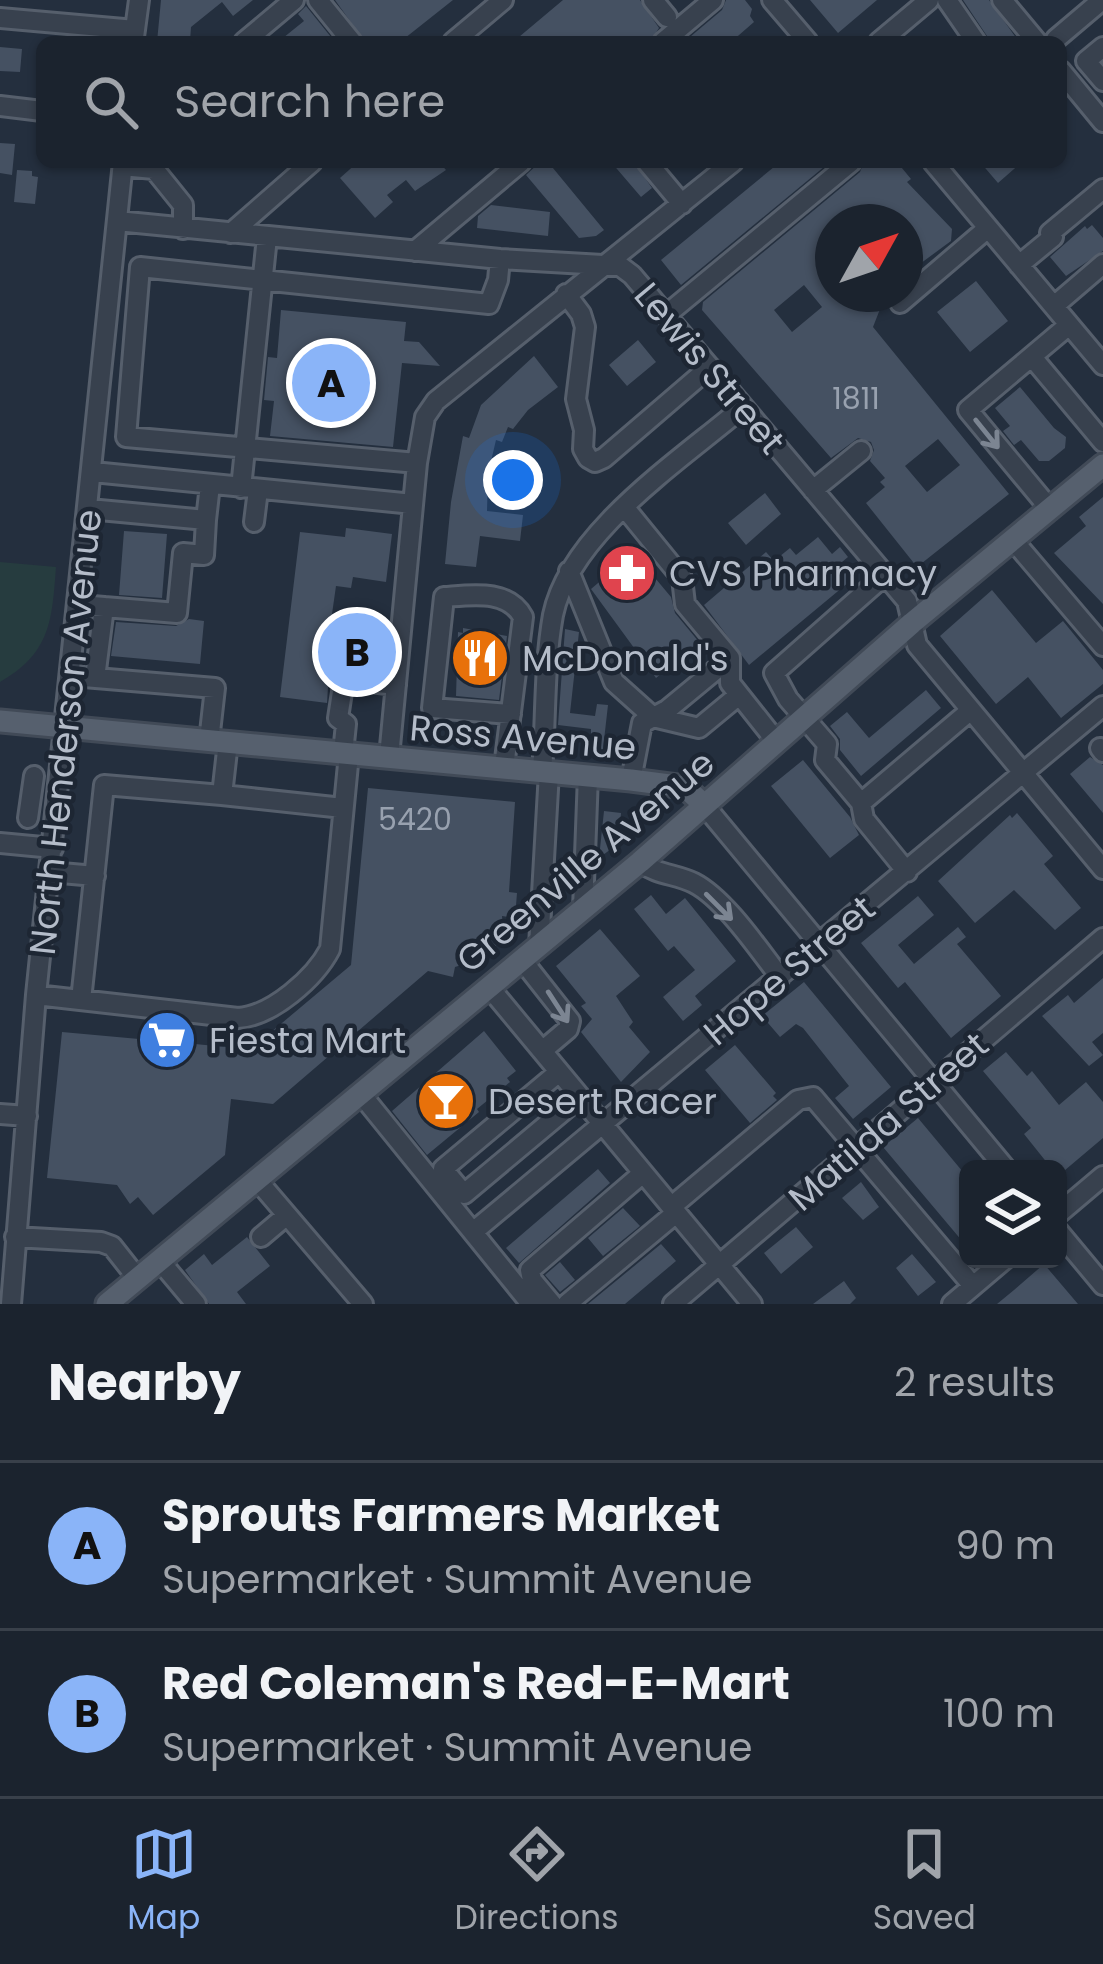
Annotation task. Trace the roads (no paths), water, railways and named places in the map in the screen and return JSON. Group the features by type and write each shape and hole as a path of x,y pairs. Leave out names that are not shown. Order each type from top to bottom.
{"main road":[{"name":"Greenville Avenue","path":"106,1304 640,862 912,623 1103,465"},
{"name":"Ross Avenue","path":"0,721 631,780 685,787 704,805"}],"street":[{"path":"0,18 135,36 139,0"},
{"path":"318,0 347,36"},
{"path":"461,36 503,0"},
{"path":"653,0 668,17"},
{"path":"670,36 713,0"},
{"path":"772,0 803,36"},
{"path":"886,36 929,0"},
{"path":"947,0 972,36"},
{"path":"1002,0 1036,36"},
{"path":"1048,36 1102,0"},
{"path":"250,36 287,2"},
{"path":"892,2 907,19"},
{"path":"1103,46 1086,61 1103,81"},
{"path":"1067,78 1103,122"},
{"path":"0,106 36,110"},
{"name":"North Henderson Avenue","path":"13,1303 15,1237 9,1213 26,1116 123,168"},
{"path":"148,168 154,169 183,205 183,229"},
{"path":"231,233 305,168"},
{"path":"415,251 513,168"},
{"path":"652,168 682,204"},
{"path":"389,758 425,417 436,401 726,168"},
{"path":"666,315 844,168"},
{"path":"945,168 988,228 1103,365"},
{"path":"1019,265 1103,189"},
{"name":"Lewis Street","path":"117,221 500,259 620,266 632,274 907,601 917,645 1101,861"},
{"path":"923,283 988,228"},
{"path":"254,522 246,449 267,237"},
{"path":"417,463 126,437 140,268 489,304 500,259"},
{"path":"1054,306 1100,274"},
{"path":"566,294 585,327 576,399 588,458 596,462 604,458 710,368"},
{"path":"109,304 137,309"},
{"path":"1050,509 968,410 1069,325"},
{"path":"1025,362 1103,442"},
{"path":"100,389 129,393"},
{"path":"542,1051 568,1029 570,1021 530,953 554,614 569,571 597,532 743,407"},
{"path":"814,490 861,451"},
{"path":"93,472 413,503"},
{"path":"80,604 177,613 183,553 204,555 210,485"},
{"path":"625,508 682,578 685,604 730,658 730,683 776,741"},
{"path":"89,509 206,520"},
{"path":"1013,540 1103,646"},
{"path":"569,571 602,646 606,670 652,717 699,728 739,695"},
{"path":"885,574 774,673 777,685 827,744 825,760 861,803 864,819 907,872"},
{"path":"406,591 504,598 523,617 504,767"},
{"path":"443,597 432,708 511,714"},
{"path":"95,678 104,607"},
{"path":"631,780 642,723 730,658"},
{"path":"72,676 215,688 222,795"},
{"path":"36,995 254,1017 322,964 330,950 343,808 346,724 338,718 344,679 397,685"},
{"name":"Hope Street","path":"473,1232 1103,706"},
{"path":"861,803 971,710"},
{"path":"28,818 34,776"},
{"path":"584,909 588,776"},
{"path":"81,1000 104,785 343,808"},
{"name":"Ross Avenue","path":"704,805 998,1160"},
{"path":"0,843 53,848"},
{"path":"640,862 653,872 695,884 719,904 781,977"},
{"path":"50,872 95,876"},
{"name":"Matilda Street","path":"674,1304 1103,938"},
{"path":"489,987 752,1304"},
{"path":"559,1072 442,1169 464,1194 580,1097"},
{"path":"361,1094 532,1304"},
{"path":"567,1304 798,1100 813,1097 973,1286"},
{"path":"0,1114 26,1116"},
{"path":"552,1304 532,1280 530,1270 643,1173"},
{"path":"1067,1206 1103,1176"},
{"path":"258,1181 363,1304"},
{"path":"261,1237 287,1215"},
{"path":"15,1237 101,1242 112,1246 138,1279"},
{"path":"1067,1242 1103,1285"},
{"path":"160,1261 196,1304"},
{"path":"952,1304 994,1268"}],"place":[{"name":"Sprouts Farmers Market","path":"331,383"},
{"name":"CVS Pharmacy","path":"627,573"},
{"name":"Red Coleman's Red-E-Mart","path":"357,652"},
{"name":"McDonald's","path":"480,658"},
{"name":"Fiesta Mart","path":"167,1040"},
{"name":"Desert Racer","path":"446,1101"}]}
